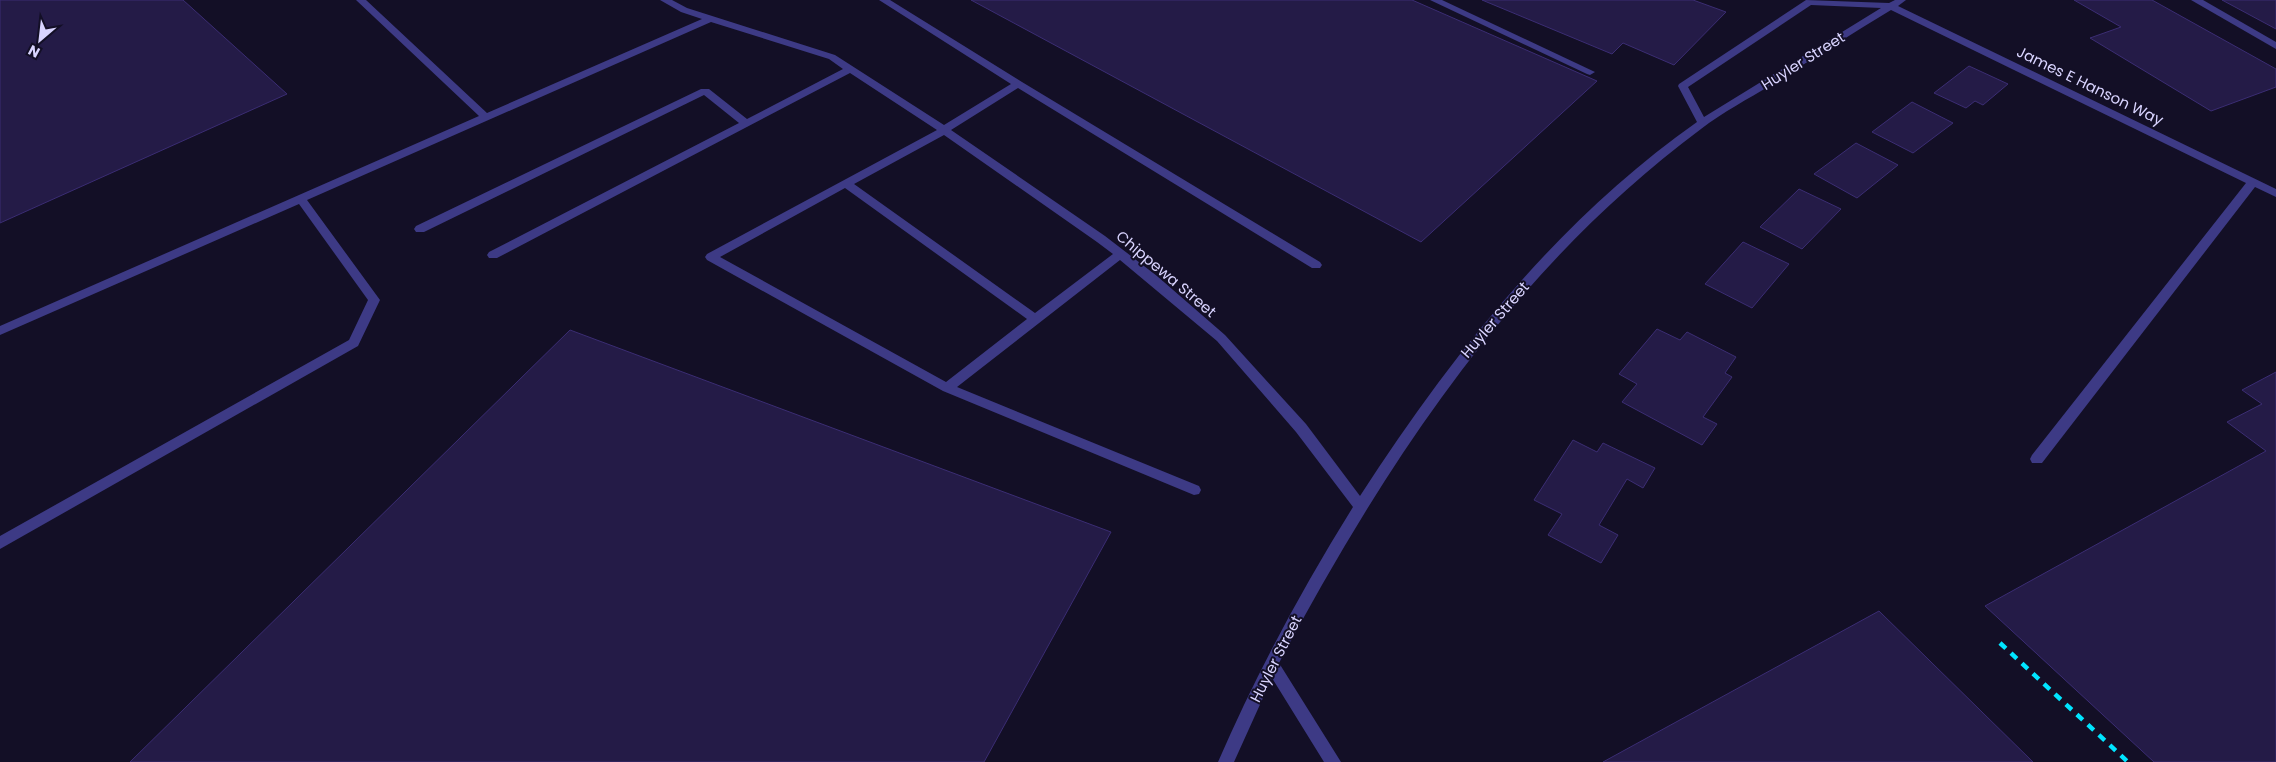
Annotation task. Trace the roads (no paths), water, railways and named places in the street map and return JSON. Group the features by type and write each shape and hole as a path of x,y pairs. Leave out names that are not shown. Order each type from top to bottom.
{"street":[{"path":"361,0 486,116"},
{"name":"Chippewa Street","path":"665,0 684,10 832,57 944,130 1120,254 1153,279 1220,338 1301,428 1360,504"},
{"path":"884,0 1018,84 1316,265"},
{"path":"1435,0 1590,72"},
{"path":"2196,0 2276,46"},
{"path":"1702,123 1683,86 1809,2 1896,3"},
{"name":"Huyler Street","path":"1226,762 1271,664 1360,504 1427,404 1472,346 1561,245 1629,181 1702,123 1896,3"},
{"name":"James E Hanson Way","path":"1896,3 2276,193"},
{"path":"0,331 711,18"},
{"path":"493,255 850,69"},
{"path":"1018,84 944,130 710,257 947,388 1194,490"},
{"path":"420,229 706,91 746,123"},
{"path":"2037,459 2253,182"},
{"path":"845,183 1035,319"},
{"path":"0,543 354,343 374,300 300,198"},
{"path":"947,388 1120,254"},
{"path":"1271,664 1333,762"}],"railway":[{"path":"2000,643 2128,762"}]}
